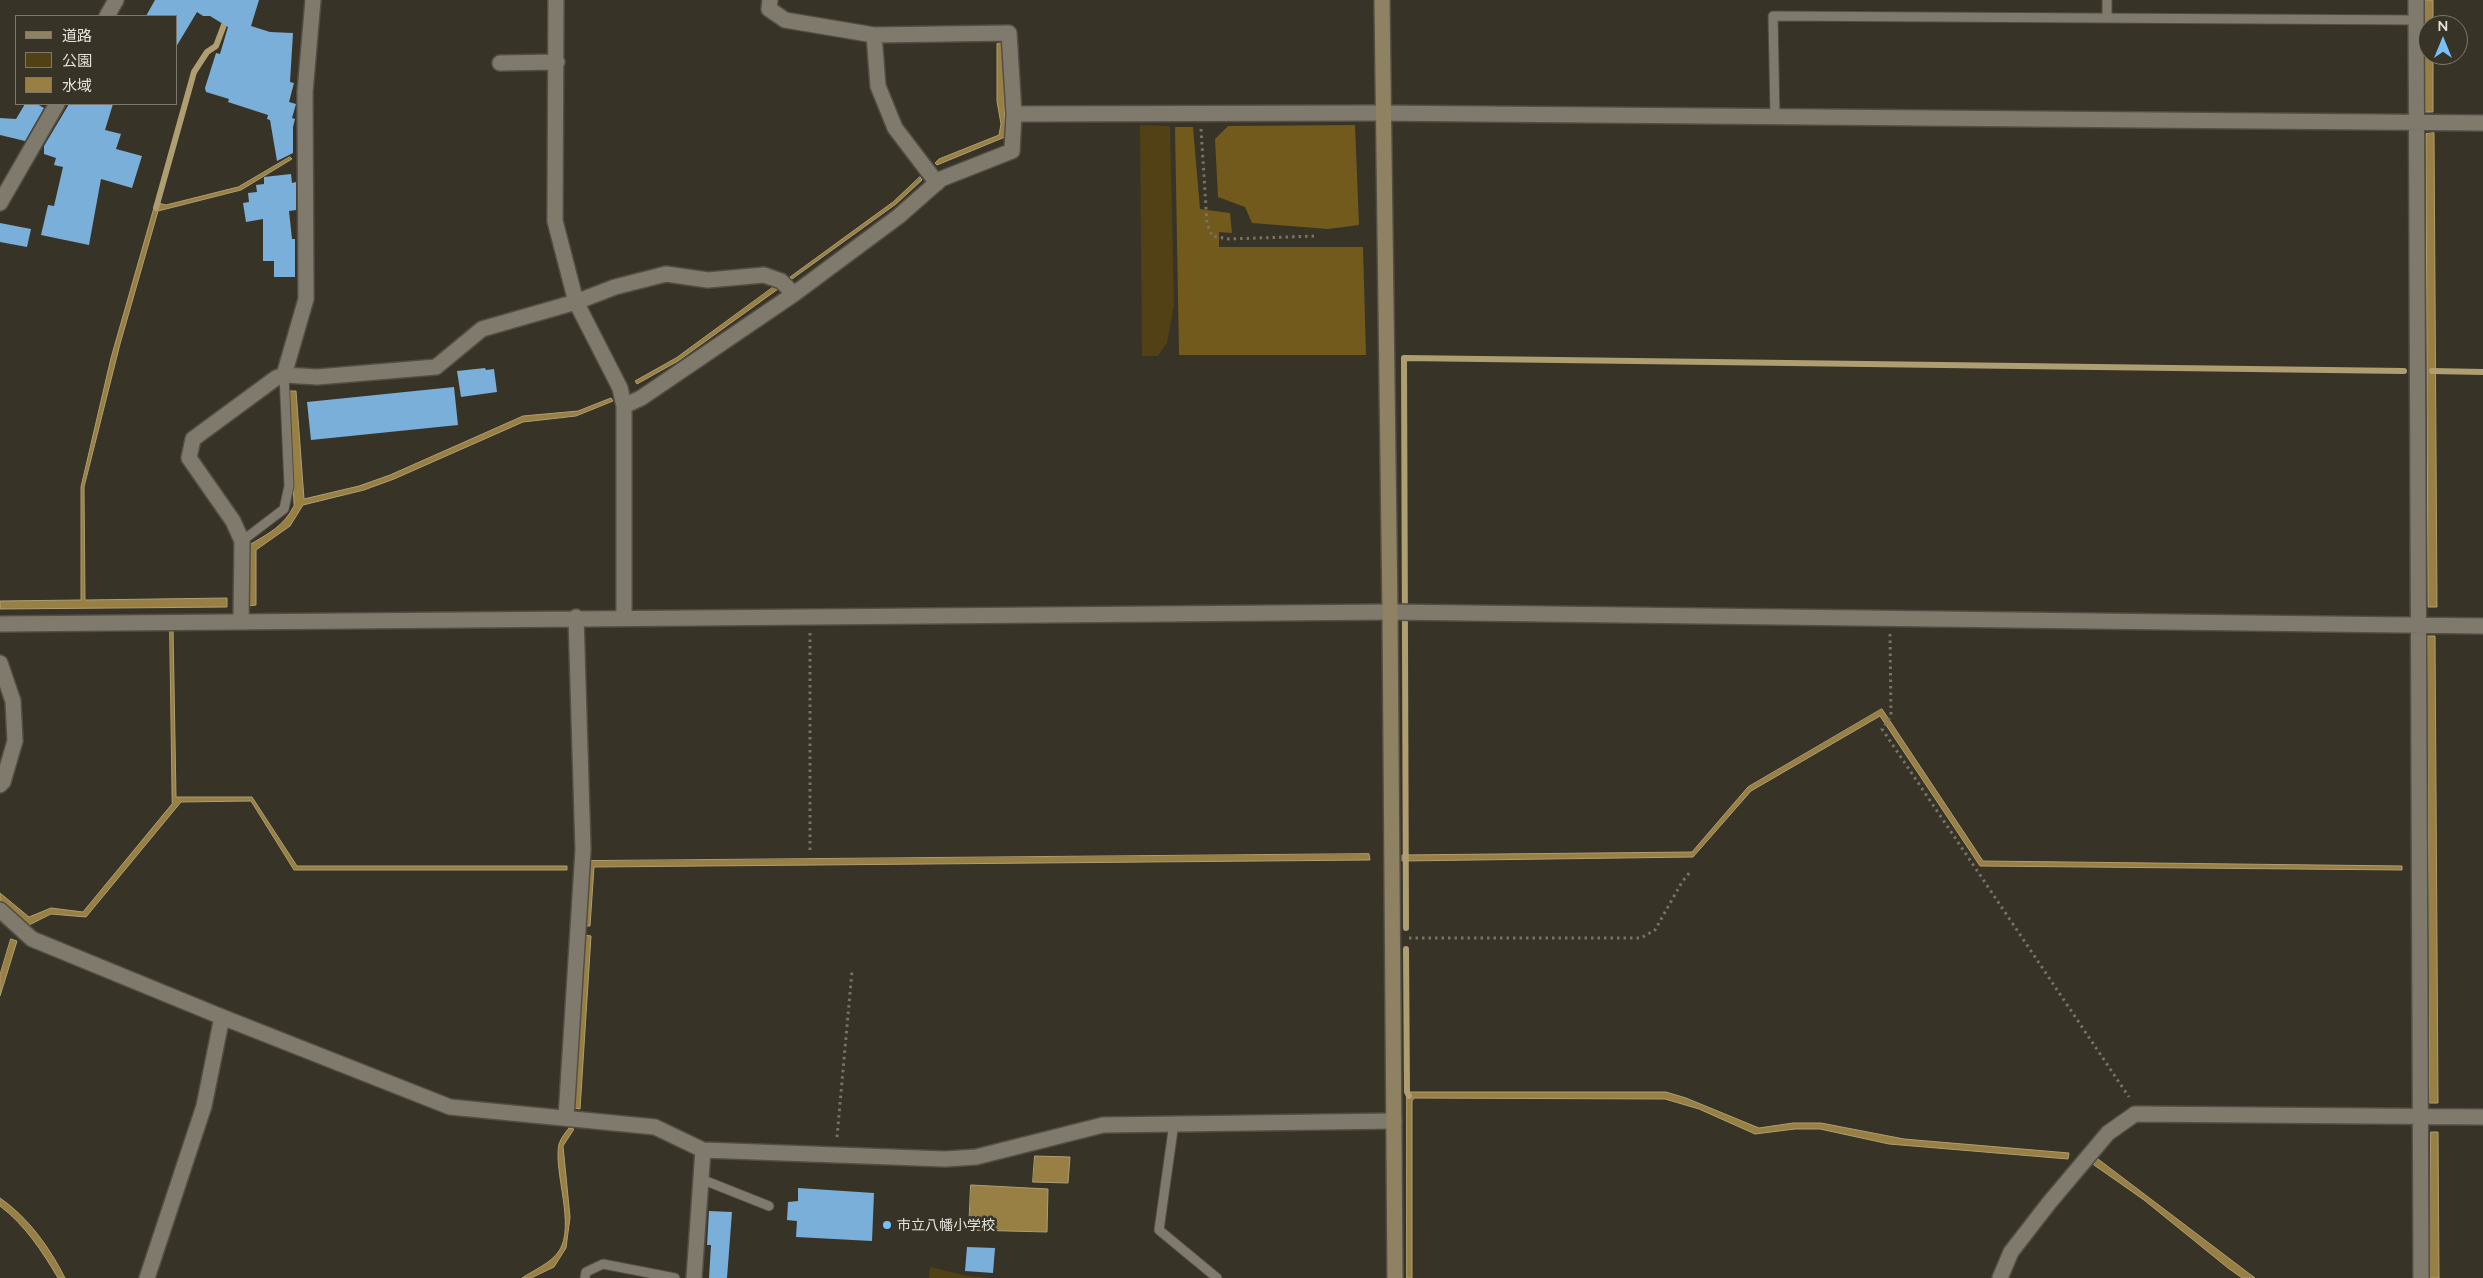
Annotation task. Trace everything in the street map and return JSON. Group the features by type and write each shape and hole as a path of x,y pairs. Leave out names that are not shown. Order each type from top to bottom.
{"street":[{"path":"108,15 116,0"},
{"path":"284,375 291,344 306,298 304,92 313,0"},
{"path":"556,0 555,221 576,302 620,388 624,406 624,617"},
{"path":"624,406 641,398 794,294 899,216 937,183 1012,151 1014,114 1009,32 874,34 786,20 769,9 770,0"},
{"path":"1382,0 1390,612 1395,1278"},
{"path":"2416,0 2421,1278"},
{"path":"874,34 878,86 896,128 937,183"},
{"path":"500,63 557,62"},
{"path":"0,203 56,105"},
{"path":"1014,114 1383,114 2483,123"},
{"path":"241,621 242,541 233,521 189,458 193,439 276,378 284,375 317,377 436,366 482,329 576,302 615,287 666,274 708,280 764,275 781,281 794,294"},
{"path":"0,624 576,617 1390,612 2483,626"},
{"path":"566,1118 583,850 576,617"},
{"path":"0,663 13,700 15,741 3,782 0,785"},
{"path":"0,910 32,938 222,1017 450,1107 655,1127 703,1150 945,1159 976,1157 1103,1125 1394,1121"},
{"path":"147,1278 204,1106 222,1017"},
{"path":"2000,1278 2011,1252 2108,1133 2135,1114 2483,1117"},
{"path":"694,1278 703,1150"}],"lane":[{"path":"2107,0 2107,18"},
{"path":"1775,117 1774,16 2416,20"},
{"path":"242,541 284,509 289,486 284,375"},
{"path":"1174,1123 1159,1230 1217,1278"},
{"path":"701,1179 768,1206"},
{"path":"585,1278 586,1272 603,1264 676,1278"}],"path":[{"path":"1200,114 1207,223 1212,236 1229,239 1316,236"},
{"path":"810,616 810,852"},
{"path":"1890,618 1891,716 1882,729 2141,1114"},
{"path":"1393,938 1641,938 1656,930 1682,882 1690,872"},
{"path":"836,1154 852,971"}],"green space":[{"path":"1140,125 1170,126 1174,305 1167,343 1158,356 1142,356"},
{"path":"930,1267 967,1276 990,1278 929,1278"}],"shaded area":[{"path":"1355,125 1359,225 1328,229 1252,223 1245,207 1218,197 1215,139 1228,126"},
{"path":"1175,127 1193,127 1200,209 1230,213 1232,233 1219,232 1219,247 1363,247 1366,355 1179,355"}],"water":[{"path":"2425,0 2433,0 2433,15 2425,15"},
{"path":"1003,43 1005,137 937,165 935,163 939,159 999,135 1001,124 997,101 997,44"},
{"path":"2425,65 2433,65 2433,112 2425,112"},
{"path":"2434,133 2437,607 2428,607 2426,134"},
{"path":"290,157 292,159 241,190 158,211 120,344 84,487 85,600 227,598 227,607 0,609 0,601 81,600 81,487 111,358 155,204 166,205 238,187"},
{"path":"920,177 922,180 896,204 792,279 790,277 893,202"},
{"path":"775,286 778,289 678,361 637,384 635,381 676,358"},
{"path":"289,391 296,391 304,499 359,486 390,475 523,416 578,411 611,398 613,401 576,416 523,422 394,479 364,490 303,505 290,526 256,550 256,605 249,606 249,545 280,524 294,506"},
{"path":"170,628 173,628 176,797 252,797 297,866 567,866 567,870 294,870 251,801 181,802 86,917 51,914 29,925 23,923 23,920 0,900 0,893 29,917 51,908 83,912 172,804"},
{"path":"2428,636 2435,636 2438,1103 2430,1103"},
{"path":"1882,709 1983,861 2402,866 2402,870 1980,866 1880,716 1751,791 1693,857 1402,861 1402,855 1692,852 1748,787"},
{"path":"1369,854 1370,860 594,867 590,926 585,926 590,861"},
{"path":"584,935 591,936 580,1109 574,1108"},
{"path":"11,939 17,941 0,996 0,975"},
{"path":"1407,1092 1666,1092 1686,1098 1759,1128 1793,1123 1821,1123 1904,1139 2069,1153 2068,1159 1889,1144 1820,1129 1795,1129 1755,1134 1699,1109 1665,1099 1414,1098 1412,1101 1412,1278 1407,1278"},
{"path":"569,1128 574,1129 563,1146 570,1217 566,1248 554,1267 531,1278 522,1278 552,1259 559,1251 564,1240 565,1213 558,1155 559,1144"},
{"path":"2431,1132 2438,1132 2439,1278 2430,1278"},
{"path":"1035,1156 1070,1157 1068,1183 1033,1182"},
{"path":"2098,1159 2255,1278 2242,1278 2228,1268 2144,1200 2094,1165"},
{"path":"971,1185 1048,1189 1047,1232 969,1230"},
{"path":"0,1198 29,1224 65,1278 58,1278 32,1239 17,1221 0,1206"}],"building":[{"path":"155,0 259,0 251,26 270,32 293,33 290,82 294,83 289,102 296,104 292,118 295,119 293,127 293,153 277,161 270,120 267,119 268,115 228,102 229,99 206,92 205,88 216,53 220,54 228,27 210,16 203,16 197,12 178,44 178,15 147,15"},
{"path":"24,105 39,105 44,108 25,141 0,135 0,118 16,119"},
{"path":"68,105 113,105 105,130 121,134 116,149 142,156 132,188 101,179 89,245 41,235 48,205 54,206 63,167 54,165 56,158 44,154 44,146"},
{"path":"291,174 292,183 296,182 296,210 289,211 292,239 295,239 295,277 274,277 274,261 263,261 263,219 246,222 243,203 249,202 248,193 257,192 256,185 264,184 264,177"},
{"path":"0,223 31,229 27,247 0,242"},
{"path":"485,368 486,370 494,369 497,392 461,397 457,371"},
{"path":"454,387 458,425 311,440 307,402"},
{"path":"798,1188 874,1193 872,1241 796,1237 797,1221 787,1220 788,1202 798,1201"},
{"path":"709,1211 732,1212 727,1278 709,1278 711,1245 707,1245"},
{"path":"967,1247 995,1248 993,1273 965,1271"}],"waterway":[{"path":"156,208 194,72 207,52 216,46 227,17"},
{"path":"1406,928 1404,358 2404,371"},
{"path":"2432,371 2483,372"},
{"path":"1406,949 1407,1092 1409,1096"}],"place":[{"name":"市立八幡小学校","path":"887,1225"}]}
